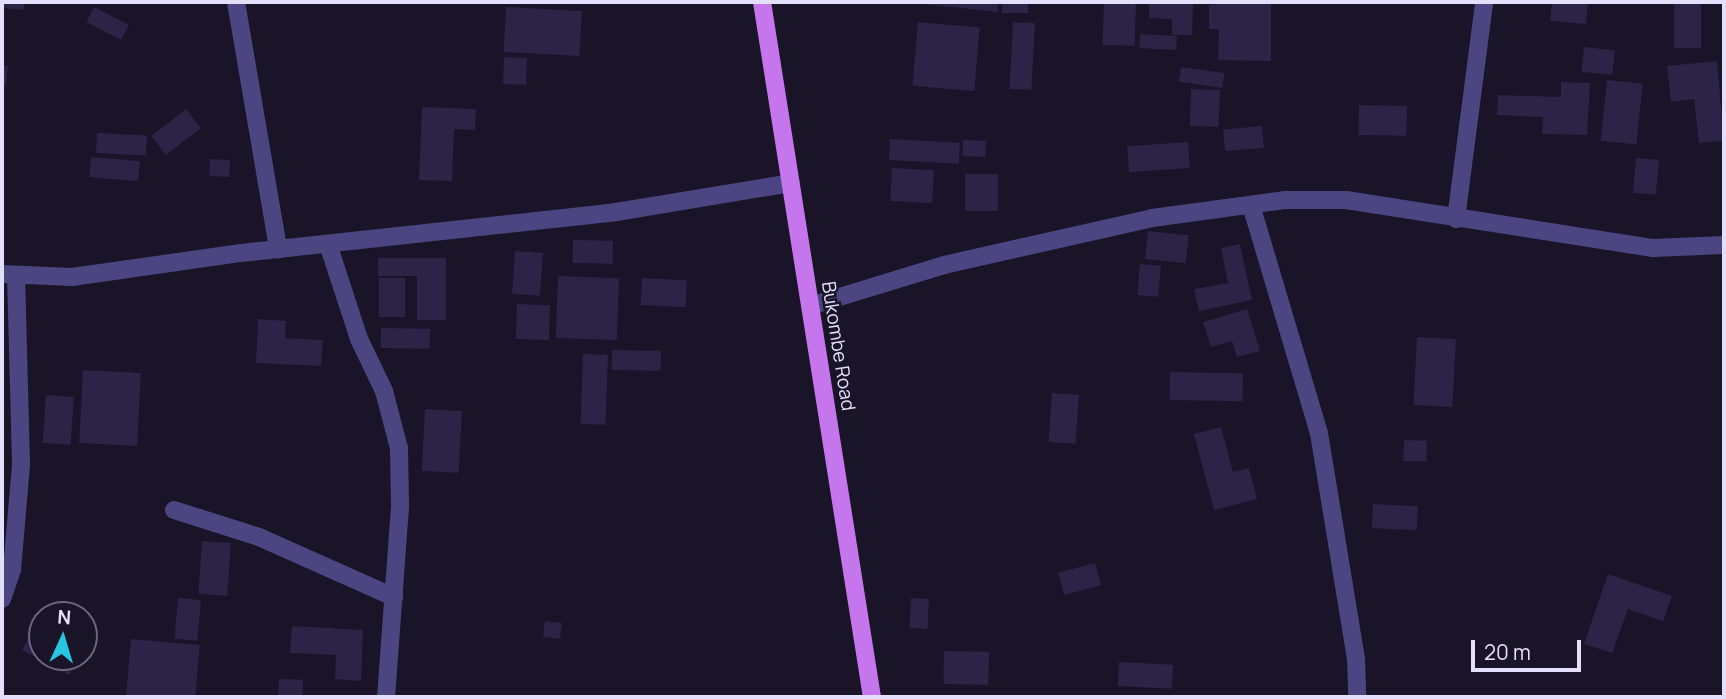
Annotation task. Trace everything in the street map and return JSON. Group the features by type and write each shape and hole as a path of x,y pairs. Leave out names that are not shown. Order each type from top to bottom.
{"main road":[{"name":"Bukombe Road","path":"762,2 872,697"}],"street":[{"path":"236,2 278,249"},
{"path":"1456,219 1484,2"},
{"path":"2,598 12,570 21,464 9,274 72,277 278,249 616,212 791,184"},
{"path":"810,306 944,265 1152,218 1251,205 1346,200 1653,248 1724,245"},
{"path":"1251,205 1318,433 1356,659 1357,697"},
{"path":"328,244 359,339 384,391 399,448 394,597 386,697"},
{"path":"174,510 259,537 394,597"}],"building":[{"path":"3,2 25,2 24,10 3,8"},
{"path":"905,2 998,2 998,12"},
{"path":"1002,2 1028,2 1028,13 1002,13"},
{"path":"1104,2 1136,3 1134,46 1102,45"},
{"path":"1149,2 1193,4 1192,35 1172,35 1172,19 1149,18"},
{"path":"1271,2 1271,61 1218,60 1219,29 1209,29 1209,5"},
{"path":"1552,2 1588,2 1586,24 1550,21"},
{"path":"1674,2 1701,2 1701,48 1674,48"},
{"path":"94,7 129,25 121,40 86,22"},
{"path":"506,7 582,11 580,56 504,52"},
{"path":"918,22 980,27 974,91 912,86"},
{"path":"1013,22 1035,23 1031,90 1009,89"},
{"path":"1140,34 1177,36 1176,50 1139,48"},
{"path":"1584,47 1615,50 1612,75 1581,72"},
{"path":"504,57 527,58 526,85 503,84"},
{"path":"1717,61 1724,141 1699,143 1694,99 1671,102 1667,66"},
{"path":"2,66 8,66 6,86 2,85"},
{"path":"1181,67 1225,73 1222,88 1179,82"},
{"path":"1607,80 1643,84 1636,144 1601,141"},
{"path":"1561,82 1590,83 1587,135 1542,134 1543,117 1497,115 1498,95 1561,97"},
{"path":"1191,89 1220,90 1219,127 1190,126"},
{"path":"1359,105 1407,106 1406,136 1358,135"},
{"path":"422,107 476,109 475,130 454,129 452,181 419,180"},
{"path":"186,109 201,128 166,155 151,136"},
{"path":"1262,126 1264,148 1225,151 1223,129"},
{"path":"97,133 147,136 146,156 96,153"},
{"path":"890,139 960,143 959,164 889,160"},
{"path":"963,140 986,141 985,157 962,156"},
{"path":"1188,142 1190,168 1129,172 1127,146"},
{"path":"91,157 140,161 138,181 89,177"},
{"path":"1636,158 1659,160 1656,195 1633,193"},
{"path":"210,159 230,160 229,177 209,176"},
{"path":"892,168 934,170 932,203 890,201"},
{"path":"965,174 998,174 998,211 965,211"},
{"path":"1148,231 1189,235 1186,263 1145,259"},
{"path":"573,240 613,241 613,264 573,263"},
{"path":"1240,244 1252,300 1199,311 1194,289 1228,283 1221,248"},
{"path":"515,251 543,253 540,296 512,294"},
{"path":"378,258 446,258 446,320 417,320 417,276 378,276"},
{"path":"1140,264 1161,266 1158,297 1137,295"},
{"path":"558,276 619,278 617,340 556,338"},
{"path":"379,278 405,278 405,317 379,317"},
{"path":"642,278 687,280 686,307 641,305"},
{"path":"517,304 550,305 549,340 516,339"},
{"path":"1247,309 1260,351 1237,357 1232,341 1211,347 1203,322"},
{"path":"258,319 286,321 285,338 323,340 321,366 256,363"},
{"path":"381,328 430,329 430,349 381,348"},
{"path":"1417,337 1456,339 1452,407 1413,405"},
{"path":"612,350 661,351 661,371 612,370"},
{"path":"583,354 608,355 606,425 581,424"},
{"path":"83,370 141,373 137,446 79,443"},
{"path":"1170,372 1243,373 1243,401 1170,400"},
{"path":"1052,393 1079,395 1076,444 1049,442"},
{"path":"46,395 74,397 71,445 43,443"},
{"path":"425,409 462,411 459,473 422,471"},
{"path":"1221,427 1233,472 1249,468 1257,499 1214,510 1194,434"},
{"path":"1404,440 1427,441 1426,462 1403,461"},
{"path":"1373,504 1418,506 1417,530 1372,528"},
{"path":"202,541 231,543 227,596 198,594"},
{"path":"1095,563 1101,585 1064,595 1058,573"},
{"path":"1608,574 1672,596 1663,621 1628,609 1612,653 1584,644"},
{"path":"178,598 201,600 197,641 174,639"},
{"path":"911,598 929,599 927,629 909,628"},
{"path":"545,621 562,623 560,639 543,637"},
{"path":"292,626 363,630 361,681 335,679 336,655 290,653"},
{"path":"28,638 28,653 22,650"},
{"path":"131,639 200,645 195,697 126,697"},
{"path":"944,651 989,652 988,685 943,684"},
{"path":"1119,662 1173,665 1172,689 1118,686"},
{"path":"279,679 303,680 302,697 278,697"}]}
